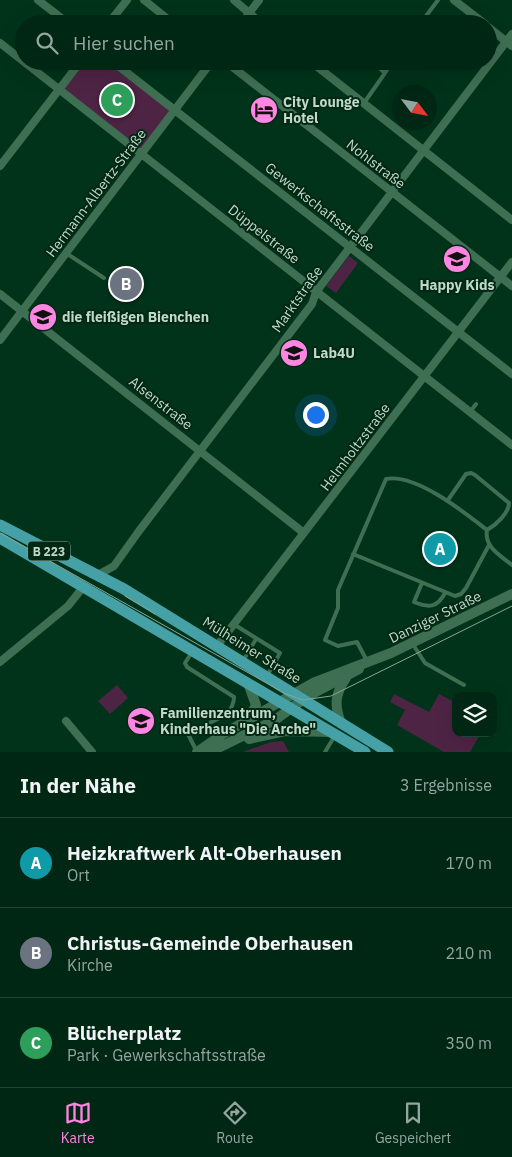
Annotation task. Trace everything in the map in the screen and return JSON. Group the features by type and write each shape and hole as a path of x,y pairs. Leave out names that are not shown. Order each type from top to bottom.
{"main road":[{"name":"Mülheimer Straße","path":"0,525 98,575 267,676 388,752"},
{"name":"B 223","path":"0,538 365,752"},
{"path":"84,586 98,575"},
{"name":"Danziger Straße","path":"299,697 346,676 368,663 512,594"},
{"path":"195,652 217,646"},
{"name":"Danziger Straße","path":"210,752 228,744 335,673 368,663"},
{"path":"341,723 335,702 337,693 346,676"},
{"path":"246,721 256,707 255,698 248,683"},
{"name":"Danziger Straße","path":"197,752 246,721 286,705"},
{"path":"228,744 279,731 333,733"}],"street":[{"path":"38,0 57,15"},
{"path":"115,15 127,0"},
{"path":"144,0 163,15"},
{"path":"234,0 253,15"},
{"path":"248,15 259,0"},
{"path":"454,0 473,15"},
{"path":"497,34 509,43"},
{"name":"Marktstraße","path":"497,58 509,43 512,34"},
{"name":"Düppelstraße","path":"0,43 15,55"},
{"name":"Düppelstraße","path":"35,70 512,445"},
{"path":"0,166 74,70"},
{"name":"Gewerkschaftsstraße","path":"124,70 459,332 502,370 512,374"},
{"name":"Hermann-Albertz-Straße","path":"0,340 205,70"},
{"name":"Nohlstraße","path":"236,70 512,286"},
{"path":"321,70 512,220"},
{"name":"Marktstraße","path":"98,575 114,566 200,449 312,304 316,292 350,246 488,70"},
{"name":"Helmholtzstraße","path":"217,646 512,262"},
{"name":"Alsenstraße","path":"0,294 200,449 304,533"},
{"path":"0,662 68,606 84,586"},
{"path":"66,722 92,752"}],"lane":[{"path":"427,15 438,0"},
{"path":"382,70 385,73"},
{"path":"364,104 387,70"},
{"path":"66,253 104,278"},
{"path":"470,412 476,404"},
{"path":"448,500 466,474 471,473 503,497 509,506 494,525 487,530 486,537 489,545 512,565"},
{"path":"368,663 357,642 338,646 326,640 338,608 338,590 386,479 395,477 448,500 487,530"},
{"path":"353,554 455,596 461,594 489,545"},
{"path":"422,583 414,602 432,607 446,593"},
{"path":"235,625 280,653 267,676"},
{"path":"243,662 256,639"},
{"path":"412,643 425,662 464,686"},
{"path":"195,652 185,663 187,667 234,698 234,705 230,712 188,734 197,752"},
{"path":"325,752 333,733"}],"shaded area":[{"path":"74,70 124,70 175,110 142,155 59,89"},
{"path":"349,256 358,263 336,293 326,286"},
{"path":"117,685 128,698 110,714 98,701"},
{"path":"394,694 429,712 439,694 452,701 452,737 479,737 470,752 444,752 397,725 405,710 390,702"},
{"path":"283,741 289,752 243,752 271,742"}],"tram line":[{"path":"0,533 286,694 303,700 331,696 512,606"},
{"path":"125,596 155,614"}],"place":[{"name":"Blücherplatz","path":"117,100"},
{"name":"City Lounge Hotel","path":"264,110"},
{"name":"Happy Kids","path":"457,259"},
{"name":"Christus-Gemeinde Oberhausen","path":"126,284"},
{"name":"die fleißigen Bienchen","path":"43,317"},
{"name":"Lab4U","path":"294,353"},
{"name":"Heizkraftwerk Alt-Oberhausen","path":"440,549"},
{"name":"Familienzentrum, Kinderhaus \"Die Arche\"","path":"141,721"}]}
